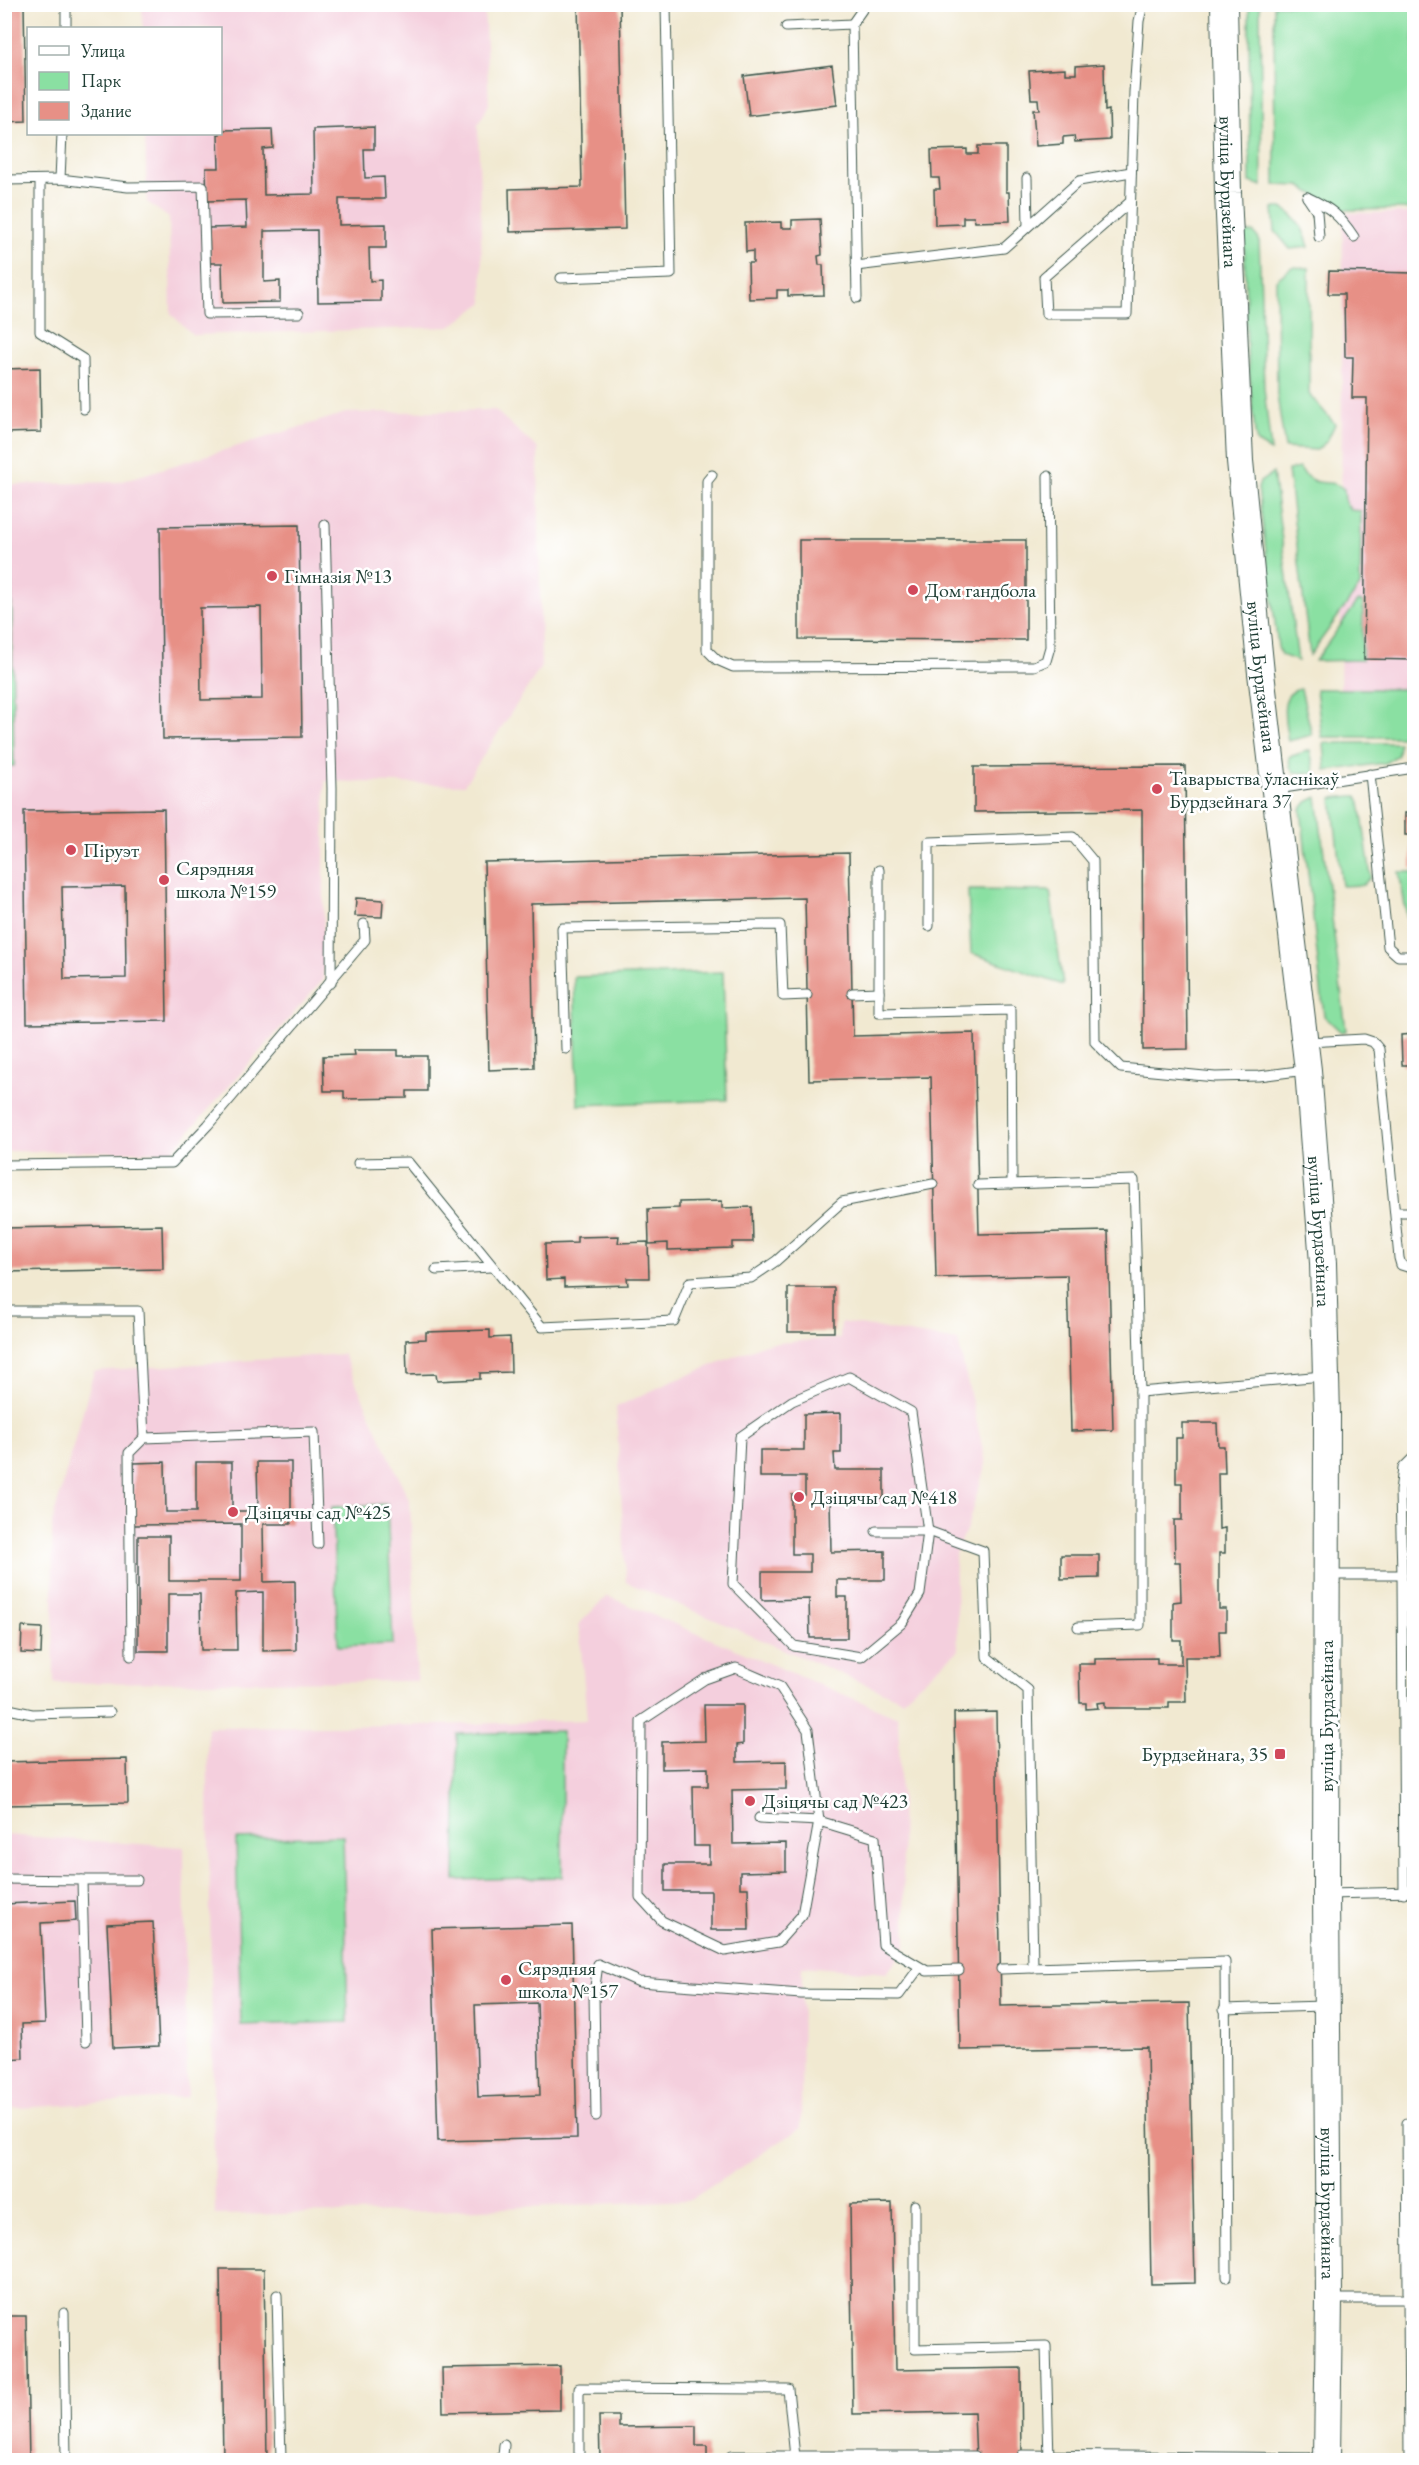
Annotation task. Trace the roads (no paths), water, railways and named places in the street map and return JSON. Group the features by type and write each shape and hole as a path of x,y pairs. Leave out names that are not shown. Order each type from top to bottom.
{"street":[{"name":"вуліца Бурдзейнага","path":"1224,4 1228,193 1240,461 1274,789 1308,1070 1322,1252 1327,1376 1326,2006 1329,2299 1327,2459"}],"lane":[{"path":"66,4 66,27"},
{"path":"561,278 671,274 666,4"},
{"path":"858,298 852,24 866,4"},
{"path":"1130,202 1044,277 1046,314 1127,314 1138,21 1143,4"},
{"path":"786,27 852,24"},
{"path":"60,179 62,135"},
{"path":"856,266 1004,248 1079,181 1131,172"},
{"path":"1026,178 1028,226"},
{"path":"7,180 60,179 128,188 203,186 207,314 299,313"},
{"path":"40,180 40,332 83,359 84,409"},
{"path":"1319,237 1317,212 1308,197 1328,207 1342,218 1354,237"},
{"path":"712,475 707,481 707,650 717,660 733,667 1034,666 1046,661 1050,647 1048,476"},
{"path":"325,525 332,788 331,983"},
{"path":"1274,789 1414,768"},
{"path":"1370,774 1388,947 1398,956 1414,956"},
{"path":"929,926 928,842 1072,837 1093,861 1095,1042 1121,1068 1215,1077 1258,1076 1308,1070"},
{"path":"879,870 879,1013 1011,1011 1012,1184"},
{"path":"4,1165 172,1163 208,1125 331,983 365,940 364,924"},
{"path":"566,1048 562,928 780,925 783,996 807,995"},
{"path":"852,993 879,992"},
{"path":"1305,1043 1364,1039 1373,1042 1379,1049 1401,1265 1414,1269"},
{"path":"358,1163 408,1162 542,1327 674,1321 690,1282 751,1278 776,1261 842,1202 933,1185"},
{"path":"978,1185 1134,1180 1140,1392 1140,1625 1078,1627"},
{"path":"1395,1212 1414,1212"},
{"path":"436,1270 491,1267"},
{"path":"4,1311 138,1311 144,1438"},
{"path":"1140,1392 1327,1376"},
{"path":"849,1377 911,1412 928,1531 920,1594 902,1623 861,1657 794,1646 733,1584 740,1437 792,1401 849,1377"},
{"path":"131,1656 129,1453 144,1438 314,1432 318,1544"},
{"path":"1326,1894 1409,1892 1400,1491 1403,1468 1414,1457"},
{"path":"876,1531 928,1531 983,1551 987,1657 1028,1690 1033,1968"},
{"path":"1326,1575 1402,1575"},
{"path":"736,1668 780,1687 808,1730 819,1821 802,1915 778,1942 724,1952 662,1921 640,1897 641,1721 705,1679 736,1668"},
{"path":"4,1708 32,1714 110,1712"},
{"path":"759,1818 819,1821 875,1838 883,1945 927,1971 959,1970"},
{"path":"4,1879 137,1880"},
{"path":"82,1880 86,2041"},
{"path":"1001,1969 1225,1962 1227,2277"},
{"path":"596,2116 594,1994 598,1964 639,1982 801,1994 899,1995 919,1968"},
{"path":"1224,2008 1326,2006"},
{"path":"1407,2123 1411,2299 1409,2460"},
{"path":"915,2205 915,2349 1046,2346 1048,2458"},
{"path":"277,2295 281,2460"},
{"path":"1329,2299 1411,2299"},
{"path":"64,2313 66,2460"},
{"path":"579,2460 579,2388 788,2389 795,2457"},
{"path":"498,2460 503,2455 504,2445"},
{"path":"731,2456 975,2456"},
{"path":"1022,2456 1327,2459"}],"place":[{"name":"Гімназія №13","path":"272,576"},
{"name":"Дом гандбола","path":"913,590"},
{"name":"Таварыства ўласнікаў Бурдзейнага 37","path":"1157,789"},
{"name":"Піруэт","path":"71,850"},
{"name":"Сярэдняя школа №159","path":"164,880"},
{"name":"Дзіцячы сад №418","path":"799,1497"},
{"name":"Дзіцячы сад №425","path":"233,1512"},
{"name":"Бурдзейнага, 35","path":"1280,1754"},
{"name":"Дзіцячы сад №423","path":"750,1801"},
{"name":"Сярэдняя школа №157","path":"506,1980"}]}
